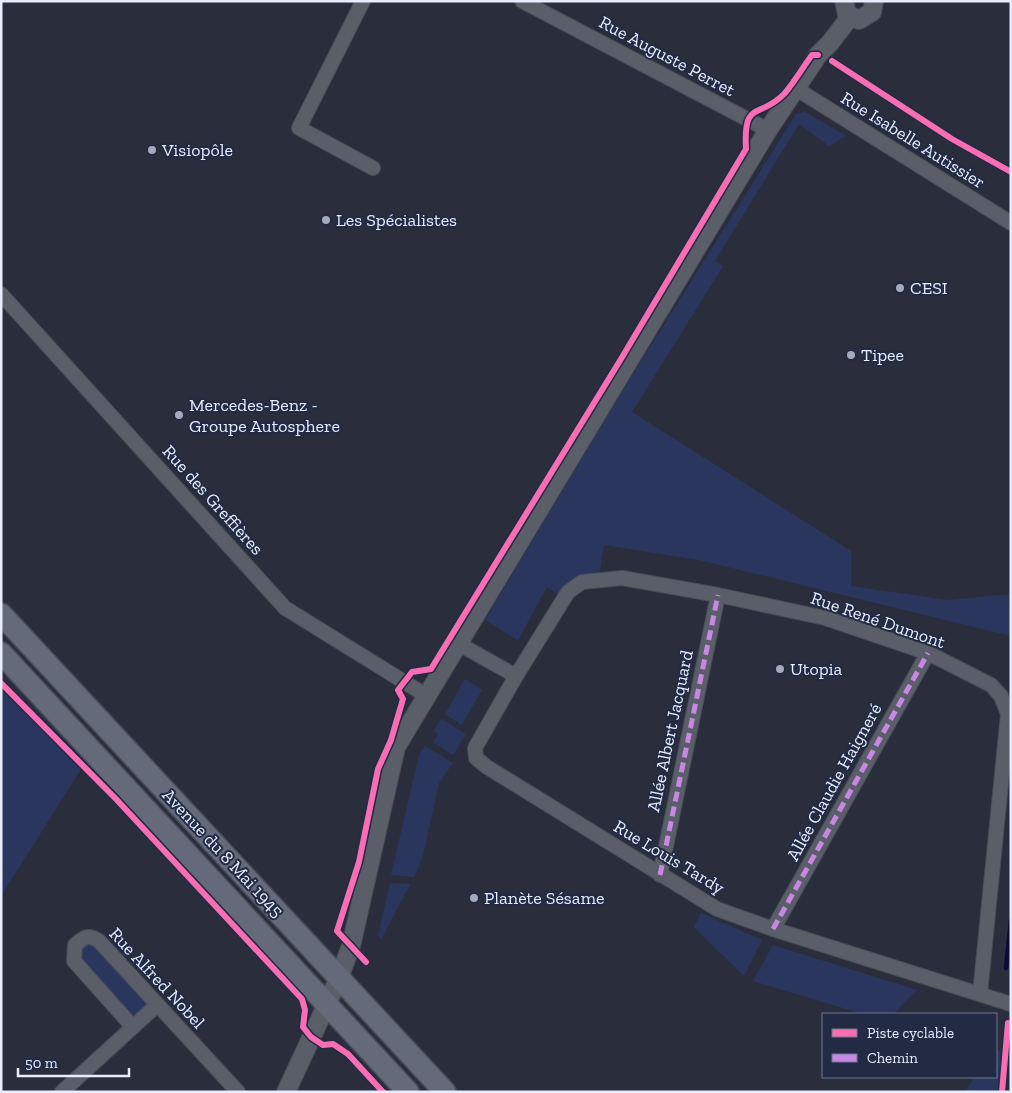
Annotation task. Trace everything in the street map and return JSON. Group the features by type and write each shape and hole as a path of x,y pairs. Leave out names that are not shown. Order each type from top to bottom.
{"main road":[{"name":"Avenue du 8 Mai 1945","path":"1,614 445,1092"},
{"name":"Avenue du 8 Mai 1945","path":"1,653 408,1092"}],"street":[{"path":"363,1 299,128 373,168"},
{"name":"Rue Auguste Perret","path":"522,1 768,130"},
{"path":"286,1092 339,978 351,946 361,910 396,747 768,130 818,55 830,43 847,9 859,20 868,16 874,8 874,1"},
{"name":"Rue Isabelle Autissier","path":"795,88 1011,223"},
{"name":"Rue des Greffières","path":"1,294 286,608 426,696"},
{"name":"Rue René Dumont","path":"516,676 568,592 582,582 622,578 718,595 824,618 928,654 991,685 1001,696 1008,714 980,994"},
{"name":"Allée Albert Jacquard","path":"660,874 718,595"},
{"path":"458,644 516,676"},
{"name":"Allée Claudie Haigneré","path":"773,929 928,654"},
{"name":"Rue Louis Tardy","path":"516,676 474,748 476,758 486,768 717,909 773,929 1011,1004"},
{"name":"Rue Alfred Nobel","path":"132,1026 74,961 75,945 84,937 90,936 99,941 238,1092"},
{"path":"66,1091 132,1026 157,1005"}],"shaded area":[{"path":"805,112 846,136 829,146 799,124 715,261 723,266 632,412 851,551 851,586 948,600 1011,594 1011,636 699,560 604,545 600,571 575,579 558,594 547,587 518,640 485,620 615,403 796,114"},
{"path":"465,679 482,690 462,725 445,714"},
{"path":"1,689 81,769 1,896"},
{"path":"441,719 466,734 453,755 433,742 438,734 434,731"},
{"path":"425,746 453,763 439,783 423,856 414,877 391,875 419,755"},
{"path":"390,883 410,884 381,940 378,935"},
{"path":"701,913 762,940 744,976 694,927"},
{"path":"90,936 157,1005 132,1026 74,961 75,945"},
{"path":"773,945 917,990 894,1013 860,1013 753,981"},
{"path":"997,1050 1003,1052 1000,1092 965,1092 973,1078 997,1078"}],"waterway":[{"path":"1006,968 1011,920"}],"marked path":[{"path":"660,875 718,595"},
{"path":"773,929 928,653"}],"cycle path":[{"path":"366,962 337,931 359,862 378,769 391,740 403,699 398,690 412,672 431,669 621,359 746,149 747,123 750,116 776,101 785,93 812,55 818,55"},
{"path":"832,61 952,139 1011,172"},
{"path":"1,683 116,799 302,999 305,1010 303,1027 311,1037 323,1045 333,1044 348,1054 383,1092"},
{"path":"1002,1092 1008,1023"}],"place":[{"name":"Visiopôle","path":"152,150"},
{"name":"Les Spécialistes","path":"326,220"},
{"name":"CESI","path":"900,288"},
{"name":"Tipee","path":"851,355"},
{"name":"Mercedes-Benz - Groupe Autosphere","path":"179,415"},
{"name":"Utopia","path":"780,669"},
{"name":"Planète Sésame","path":"474,898"}]}
